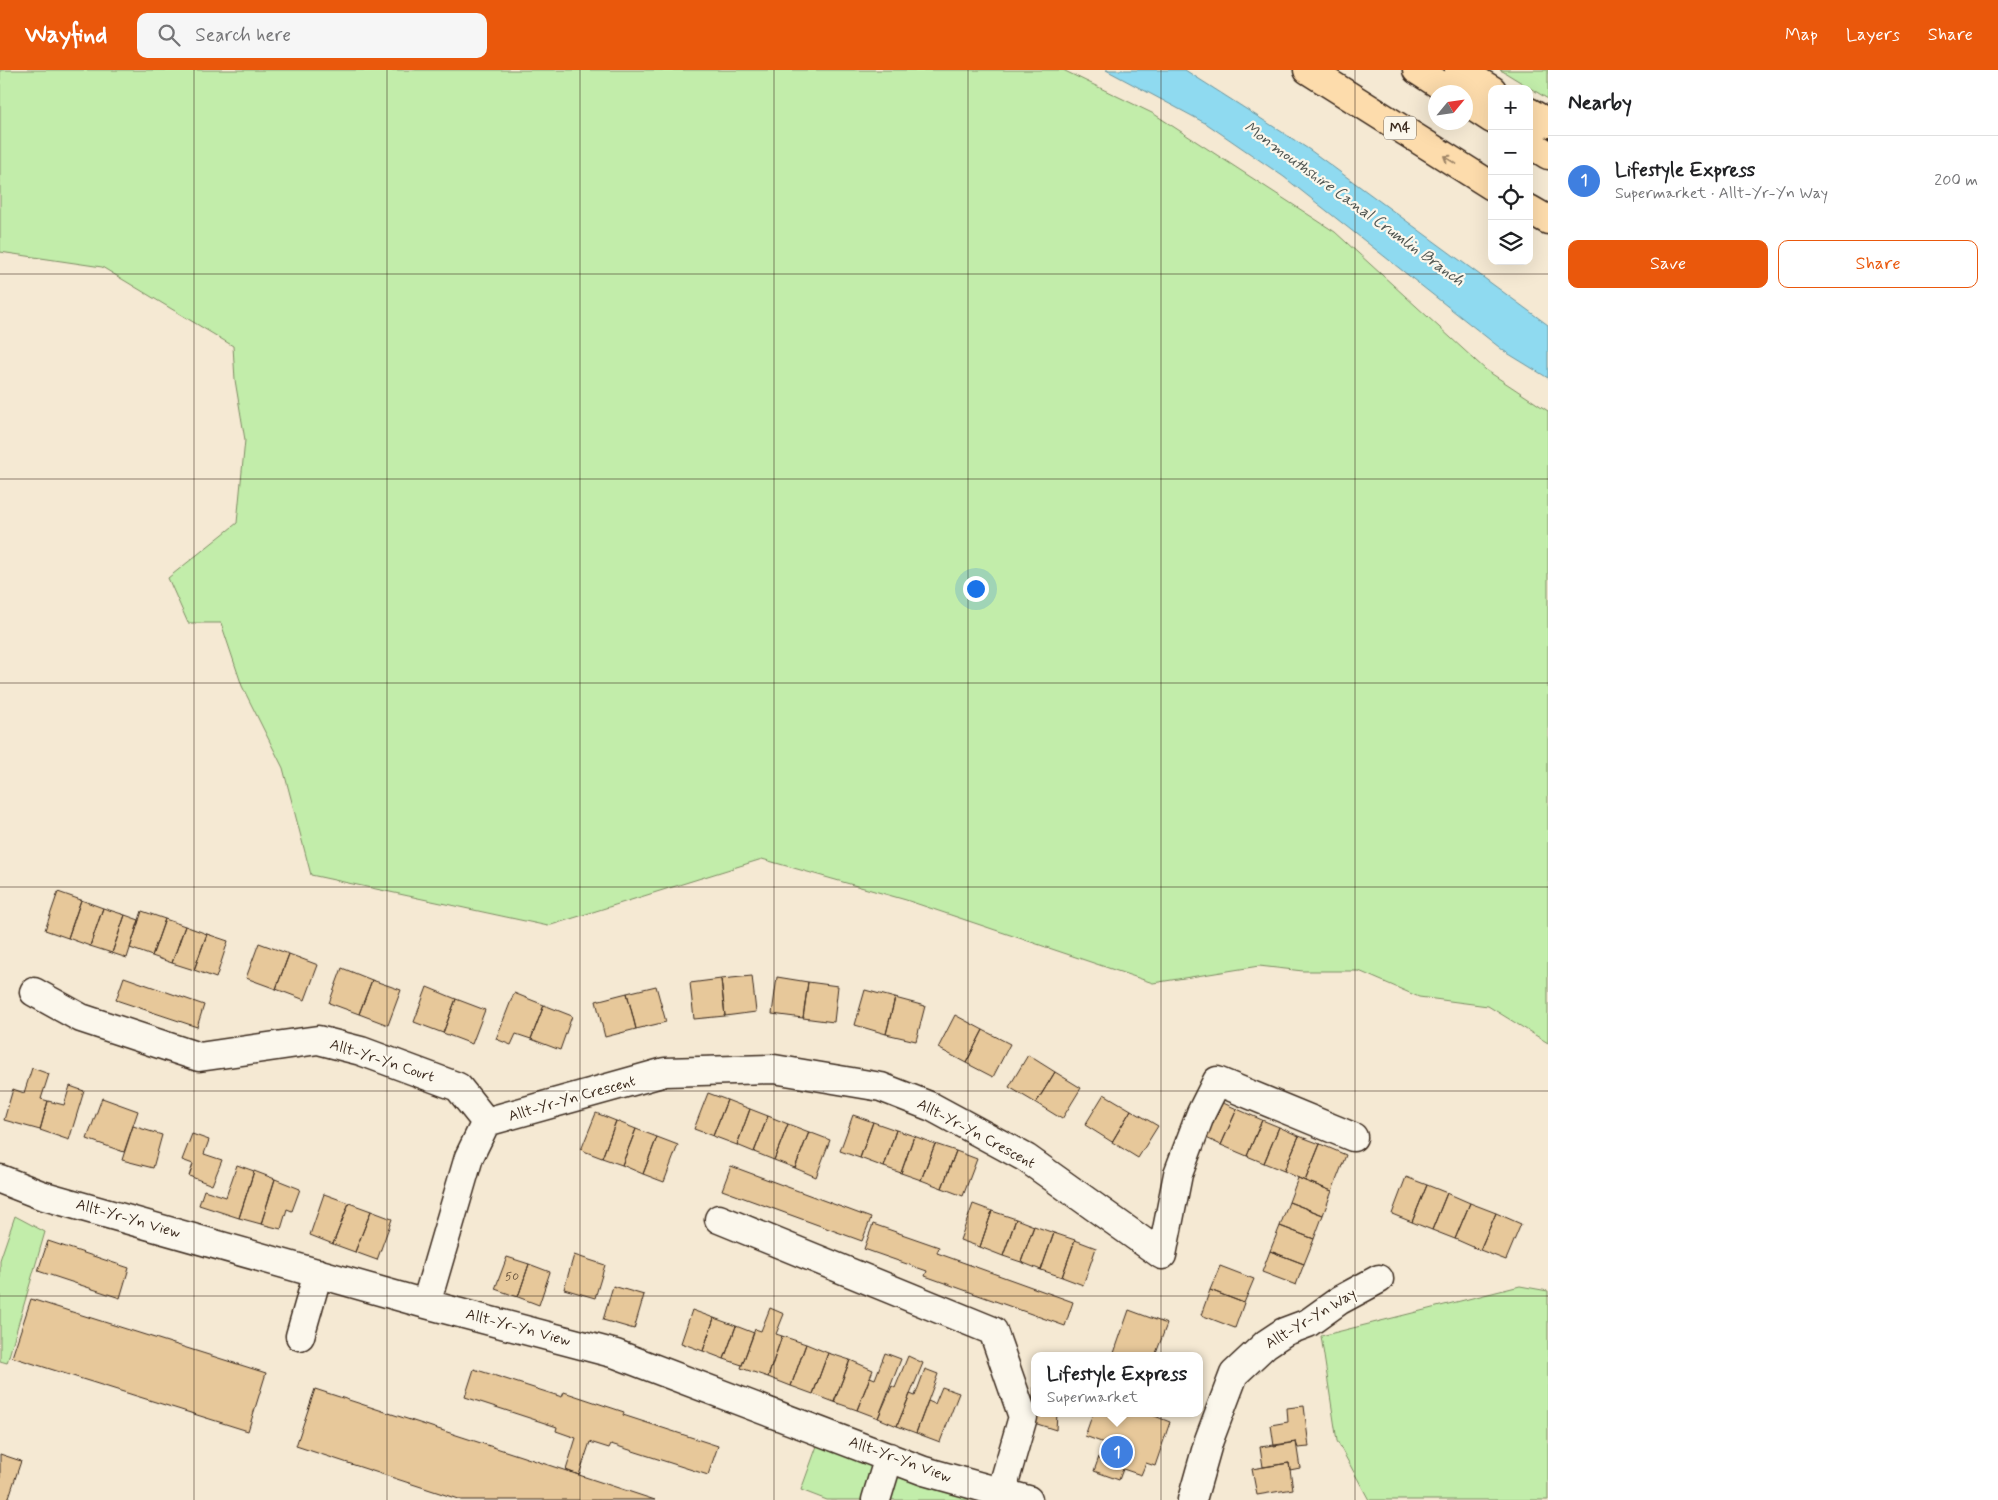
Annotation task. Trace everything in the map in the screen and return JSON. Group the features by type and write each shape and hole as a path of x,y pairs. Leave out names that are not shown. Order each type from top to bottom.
{"highway":[{"name":"M4","path":"1308,70 1488,183"},
{"path":"1417,70 1440,85"},
{"path":"1459,70 1488,88"},
{"path":"1473,107 1488,116"},
{"path":"1533,114 1548,123"},
{"path":"1533,146 1548,155"},
{"path":"1533,211 1548,220"}],"street":[{"name":"Allt-Yr-Yn Court","path":"34,992 82,1018 199,1057 318,1040 361,1051 458,1087 486,1122"},
{"name":"Allt-Yr-Yn Crescent","path":"426,1304 469,1157 486,1122 666,1072 774,1069 881,1087 932,1107 1026,1158 1162,1255 1178,1174 1201,1113 1217,1081 1353,1137"},
{"name":"Allt-Yr-Yn View","path":"0,1180 41,1195 426,1304 616,1354 924,1470 1028,1500"},
{"path":"719,1219 993,1331 1023,1417 1001,1493"},
{"path":"300,1336 318,1273"},
{"name":"Allt-Yr-Yn Way","path":"1192,1500 1209,1440 1234,1374 1266,1344 1284,1332 1308,1323 1340,1300 1379,1279"},
{"path":"876,1500 889,1457"}],"green space":[{"path":"0,70 1063,70 1154,114 1335,232 1486,370 1548,411 1548,1043 1488,1006 1419,997 1359,971 1303,971 1259,966 1153,983 906,900 762,859 548,926 311,875 283,768 242,686 221,623 188,623 168,578 237,523 245,440 235,380 233,346 102,267 0,252"},
{"path":"1500,70 1548,70 1548,99 1533,90 1533,85 1525,85"},
{"path":"15,1216 45,1232 7,1363 0,1361 0,1260"},
{"path":"1520,1286 1548,1291 1548,1500 1369,1500 1337,1441 1321,1336"},
{"path":"822,1432 1028,1500 827,1500 801,1490"}],"water":[{"name":"Monmouthshire Canal Crumlin Branch","path":"1106,70 1185,70 1310,150 1548,325 1548,378 1504,351 1284,177 1207,124"}],"building":[{"path":"58,892 81,900 68,938 45,930"},
{"path":"81,900 103,908 90,946 68,938"},
{"path":"103,908 125,915 112,953 90,946"},
{"path":"142,911 165,919 152,956 130,948"},
{"path":"125,915 139,920 127,958 112,953"},
{"path":"165,919 185,926 172,963 152,956"},
{"path":"185,926 207,934 194,970 172,963"},
{"path":"207,934 228,941 216,978 194,970"},
{"path":"259,943 289,954 276,989 246,978"},
{"path":"289,954 318,965 305,1000 276,989"},
{"path":"342,968 372,980 359,1014 329,1003"},
{"path":"752,976 756,1012 725,1016 721,979"},
{"path":"124,977 204,1005 197,1027 116,1000"},
{"path":"777,977 808,982 803,1018 772,1014"},
{"path":"721,979 725,1016 694,1019 690,983"},
{"path":"372,980 401,990 388,1025 359,1014"},
{"path":"808,982 838,986 834,1022 803,1018"},
{"path":"656,986 666,1022 636,1029 627,993"},
{"path":"427,987 456,999 443,1033 414,1022"},
{"path":"865,990 895,998 886,1034 855,1025"},
{"path":"514,993 544,1005 531,1039 516,1034 511,1045 496,1039"},
{"path":"627,993 636,1029 605,1037 596,1001"},
{"path":"895,998 925,1006 916,1041 886,1034"},
{"path":"456,999 485,1010 472,1044 443,1033"},
{"path":"544,1005 572,1016 560,1050 531,1039"},
{"path":"955,1015 983,1030 966,1063 938,1048"},
{"path":"983,1030 1010,1044 993,1077 966,1063"},
{"path":"1028,1055 1055,1072 1036,1103 1009,1087"},
{"path":"32,1068 49,1074 41,1099 48,1101 40,1130 4,1120 13,1089 24,1093"},
{"path":"1055,1072 1081,1088 1062,1119 1036,1103"},
{"path":"70,1086 84,1091 69,1140 40,1130 48,1101 64,1105"},
{"path":"708,1093 727,1100 713,1136 694,1129"},
{"path":"1104,1094 1131,1110 1112,1142 1085,1125"},
{"path":"102,1098 138,1111 124,1152 87,1139"},
{"path":"1214,1099 1237,1109 1221,1145 1198,1134"},
{"path":"727,1100 750,1109 737,1145 713,1136"},
{"path":"750,1109 768,1116 754,1152 737,1145"},
{"path":"1237,1109 1262,1120 1247,1156 1221,1145"},
{"path":"1131,1110 1158,1126 1138,1158 1112,1142"},
{"path":"596,1113 616,1121 602,1158 581,1150"},
{"path":"853,1115 873,1122 860,1158 840,1151"},
{"path":"768,1116 788,1124 774,1160 754,1152"},
{"path":"1262,1120 1279,1127 1264,1163 1247,1156"},
{"path":"616,1121 636,1129 622,1165 602,1158"},
{"path":"873,1122 896,1130 884,1167 860,1158"},
{"path":"788,1124 809,1132 795,1168 774,1160"},
{"path":"133,1126 162,1135 153,1168 122,1160"},
{"path":"1279,1127 1299,1136 1284,1171 1264,1163"},
{"path":"636,1129 657,1137 643,1174 622,1165"},
{"path":"896,1130 914,1136 901,1173 884,1167"},
{"path":"809,1132 830,1140 816,1177 795,1168"},
{"path":"192,1134 209,1140 204,1154 222,1160 212,1185 189,1176 193,1164 182,1160"},
{"path":"914,1136 935,1144 921,1180 901,1173"},
{"path":"1299,1136 1320,1144 1305,1181 1284,1171"},
{"path":"657,1137 678,1145 664,1182 643,1174"},
{"path":"935,1144 956,1151 942,1188 921,1180"},
{"path":"1320,1144 1346,1155 1332,1191 1305,1181"},
{"path":"956,1151 977,1159 963,1196 942,1188"},
{"path":"237,1165 254,1171 239,1218 199,1205 204,1190 226,1197"},
{"path":"731,1166 871,1218 862,1241 722,1190"},
{"path":"254,1171 275,1179 261,1224 239,1218"},
{"path":"1406,1177 1427,1185 1412,1222 1392,1214"},
{"path":"1298,1178 1332,1191 1323,1215 1289,1202"},
{"path":"275,1179 300,1189 292,1211 287,1209 281,1229 261,1224"},
{"path":"1427,1185 1447,1193 1432,1230 1412,1222"},
{"path":"1447,1193 1470,1203 1455,1239 1432,1230"},
{"path":"324,1194 349,1203 333,1244 310,1235"},
{"path":"1289,1202 1323,1215 1314,1239 1280,1226"},
{"path":"349,1203 371,1211 355,1252 333,1244"},
{"path":"1470,1203 1496,1213 1480,1250 1455,1239"},
{"path":"973,1204 992,1211 980,1247 960,1240"},
{"path":"371,1211 392,1219 377,1260 355,1252"},
{"path":"992,1211 1016,1219 1003,1256 980,1247"},
{"path":"1496,1213 1521,1224 1506,1260 1480,1250"},
{"path":"1016,1219 1034,1226 1021,1262 1003,1256"},
{"path":"873,1224 939,1247 937,1253 1073,1302 1065,1326 925,1276 927,1271 864,1249"},
{"path":"1034,1226 1054,1233 1041,1270 1021,1262"},
{"path":"1280,1226 1314,1239 1304,1264 1270,1251"},
{"path":"1054,1233 1075,1240 1062,1277 1041,1270"},
{"path":"1075,1240 1096,1248 1083,1285 1062,1277"},
{"path":"48,1241 129,1268 120,1298 38,1271"},
{"path":"1270,1251 1304,1264 1296,1285 1262,1272"},
{"path":"574,1255 605,1265 595,1298 564,1289"},
{"path":"507,1257 529,1264 518,1297 495,1289"},
{"path":"529,1264 550,1272 539,1305 518,1297"},
{"path":"1220,1266 1254,1279 1244,1303 1210,1290"},
{"path":"613,1286 644,1295 634,1329 603,1320"},
{"path":"1210,1290 1244,1303 1235,1328 1201,1315"},
{"path":"31,1299 266,1373 248,1431 12,1357"},
{"path":"770,1308 784,1314 776,1334 782,1336 768,1377 741,1368 755,1329 761,1331"},
{"path":"692,1310 714,1318 703,1351 681,1343"},
{"path":"1129,1310 1167,1324 1156,1352 1114,1352"},
{"path":"714,1318 736,1326 724,1359 703,1351"},
{"path":"736,1326 754,1333 742,1365 724,1359"},
{"path":"782,1336 806,1344 791,1386 768,1377"},
{"path":"806,1344 828,1353 813,1394 791,1386"},
{"path":"828,1353 850,1360 834,1402 813,1394"},
{"path":"885,1353 901,1359 878,1418 857,1410 870,1377 875,1379"},
{"path":"908,1356 923,1363 897,1426 878,1418 892,1386 895,1388"},
{"path":"850,1360 873,1370 857,1410 834,1402"},
{"path":"474,1369 562,1397 564,1392 624,1412 623,1415 718,1446 708,1475 611,1444 609,1448 590,1442 579,1475 566,1470 576,1438 556,1431 557,1427 465,1397"},
{"path":"925,1369 938,1374 916,1433 897,1426 910,1394 915,1396"},
{"path":"942,1387 959,1393 940,1442 916,1433 928,1401 935,1404"},
{"path":"315,1389 655,1500 461,1500 296,1446"},
{"path":"1304,1406 1309,1447 1298,1448 1296,1442 1274,1446 1271,1425 1288,1422 1287,1408"},
{"path":"1031,1417 1057,1417 1056,1430 1031,1422"},
{"path":"1092,1417 1157,1417 1170,1422 1155,1466 1146,1463 1141,1475 1123,1469 1119,1480 1094,1471 1104,1443 1085,1436"},
{"path":"1296,1442 1300,1468 1290,1470 1289,1463 1263,1467 1260,1447"},
{"path":"0,1454 21,1461 8,1500 0,1500"},
{"path":"1289,1463 1293,1489 1257,1495 1252,1469"}],"place":[{"name":"Lifestyle Express","path":"1117,1452"}]}
